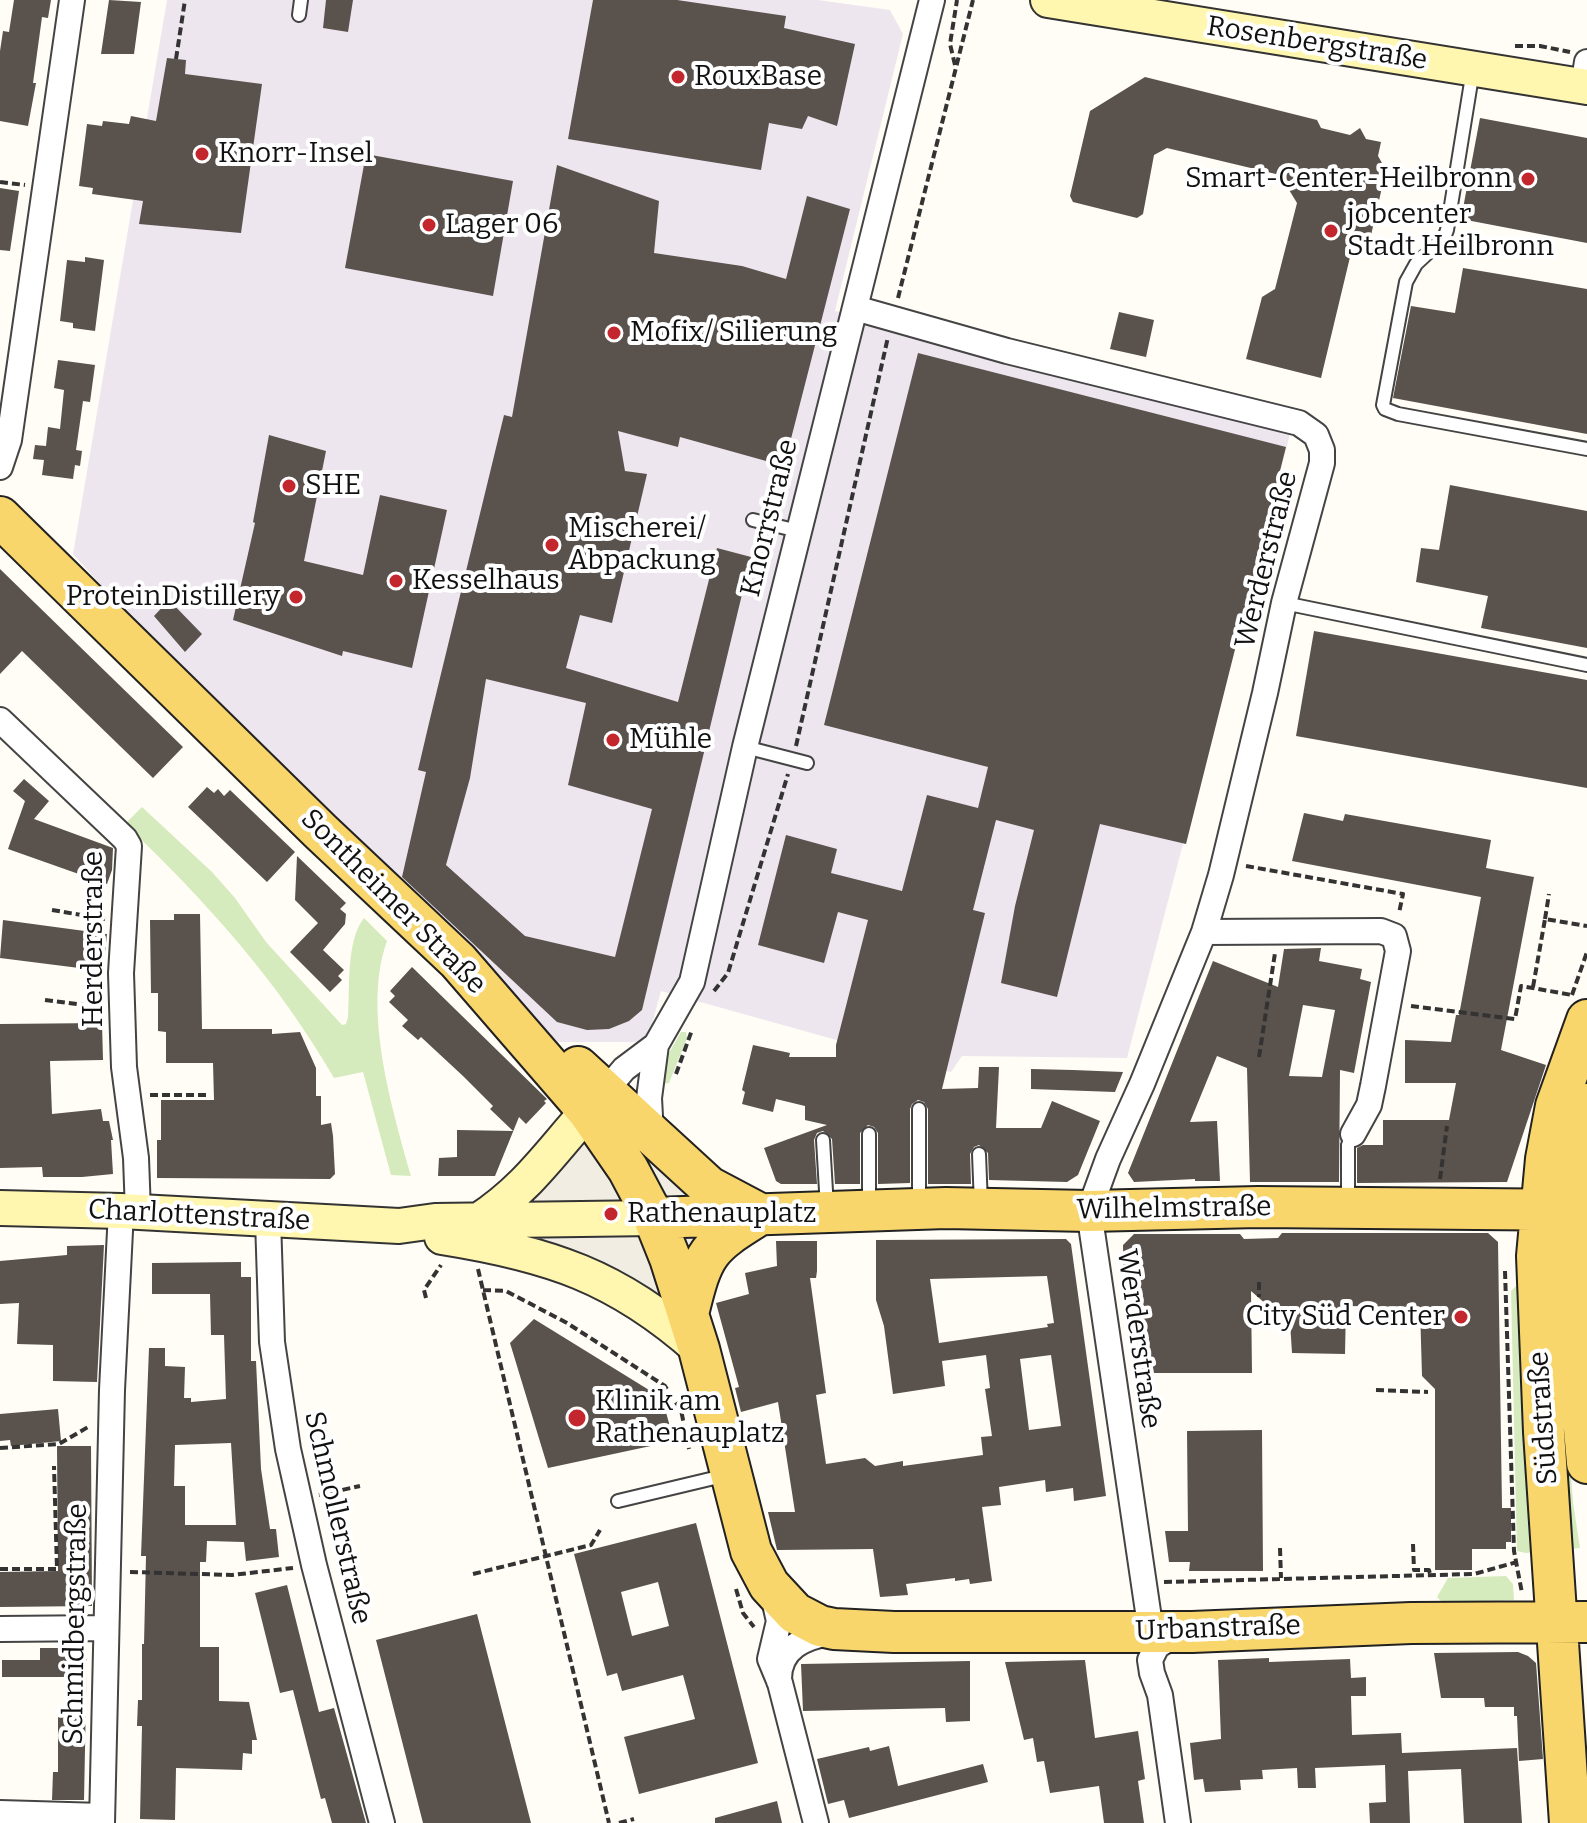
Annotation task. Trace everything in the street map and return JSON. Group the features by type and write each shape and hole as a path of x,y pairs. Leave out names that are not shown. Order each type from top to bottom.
{"main road":[{"name":"Rosenbergstraße","path":"1048,0 1473,70 1586,79"},
{"name":"Sontheimer Straße","path":"0,517 458,961 596,1102 654,1218 694,1332 730,1474"},
{"name":"Südstraße","path":"1580,1007 1546,1159 1567,1211 1587,1463"},
{"name":"Wilhelmstraße","path":"596,1102 651,1135 709,1187 761,1214"},
{"path":"457,1239 532,1178 596,1102"},
{"name":"Südstraße","path":"1570,1823 1572,1622 1539,1337 1537,1256 1567,1211 1587,1104"},
{"name":"Charlottenstraße","path":"0,1208 130,1211 399,1226 457,1239 654,1218"},
{"name":"Wilhelmstraße","path":"654,1218 949,1208 1567,1211"},
{"path":"457,1239 540,1256 587,1274 694,1332 706,1256 729,1234 761,1214"},
{"name":"Charlottenstraße","path":"399,1226 435,1221 457,1239"},
{"name":"Urbanstraße","path":"730,1474 751,1551 769,1585 786,1606 820,1626 850,1631 1163,1638 1411,1623 1572,1622"}],"street":[{"path":"0,467 9,440 72,0"},
{"name":"Knorrstraße","path":"651,1135 649,1098 656,1045 692,982 745,747 932,0"},
{"name":"Werderstraße","path":"855,308 1007,351 1284,419 1312,430 1319,442 1322,463 1284,603 1224,862 1204,932 1089,1211 1163,1638 1150,1668 1158,1689 1178,1823"},
{"name":"Herderstraße","path":"0,720 128,842 122,1009 136,1158 130,1211"},
{"path":"1204,932 1381,931 1394,936 1398,951 1369,1105 1353,1134"},
{"name":"Knorrstraße","path":"596,1102 624,1069 656,1045"},
{"name":"Schmidbergstraße","path":"102,1819 111,1427 130,1211"},
{"name":"Schmollerstraße","path":"268,1220 272,1342 288,1449 314,1565 382,1823"},
{"path":"769,1585 779,1621 770,1659 780,1683 816,1823"},
{"path":"0,1629 106,1628"},
{"path":"780,1683 781,1662 792,1647 816,1635 850,1631"},
{"path":"0,1813 102,1819"}],"lane":[{"path":"299,15 301,0"},
{"path":"1473,70 1447,230 1444,238 1416,264 1406,282 1383,405 1385,409 1398,414 1587,449"},
{"path":"753,520 798,531"},
{"path":"1284,603 1587,665"},
{"path":"745,747 807,763"},
{"path":"919,1109 949,1208"},
{"path":"869,1134 870,1210"},
{"path":"1348,1208 1348,1145 1353,1134"},
{"path":"823,1140 827,1212"},
{"path":"949,1208 979,1154"},
{"path":"618,1501 730,1474"}],"path":[{"path":"176,59 185,0"},
{"path":"956,67 950,44 957,0"},
{"path":"706,1000 728,973 793,758 892,320 973,0"},
{"path":"1224,862 1403,894 1394,936"},
{"path":"1533,987 1549,894"},
{"path":"52,910 123,922"},
{"path":"1545,919 1587,926"},
{"path":"1259,1057 1274,968 1275,932"},
{"path":"1389,1003 1515,1019 1521,986 1533,987 1580,1007"},
{"path":"45,1000 122,1009"},
{"path":"673,1082 696,1021"},
{"path":"128,1095 209,1095"},
{"path":"1438,1209 1447,1126"},
{"path":"457,1239 483,1290 609,1823"},
{"path":"426,1298 424,1290 457,1239"},
{"path":"1156,1583 1477,1574 1517,1562 1514,1551 1508,1391 1506,1262"},
{"path":"1259,1282 1259,1297"},
{"path":"483,1290 506,1291 567,1323 665,1386 681,1410 689,1449"},
{"path":"1376,1390 1428,1392"},
{"path":"1500,1391 1508,1391"},
{"path":"0,1448 59,1444 87,1428 111,1427"},
{"path":"0,1569 57,1569 54,1466"},
{"path":"298,1500 360,1486"},
{"path":"473,1574 591,1545 600,1530"},
{"path":"1413,1544 1414,1570 1429,1570 1430,1575"},
{"path":"1280,1548 1281,1578"},
{"path":"108,1571 232,1575 314,1565"},
{"path":"619,1823 634,1819"}],"shaded area":[{"path":"167,0 818,0 890,10 903,34 835,311 1294,419 1127,1058 962,1056 951,1072 661,991 647,1042 549,1042 345,855 73,554"},
{"name":"Rathenauplatz","path":"617,1121 723,1204 674,1316 517,1238 512,1206 580,1139"}],"green space":[{"path":"142,807 212,872 266,942 342,1025 346,1024 348,1017 354,939 364,918 387,941 380,968 378,997 382,1059 411,1176 391,1175 363,1072 334,1078 265,975 212,913 125,824"},
{"path":"681,1032 686,1032 687,1038 669,1083 658,1085 661,1067"},
{"path":"1524,1283 1542,1551 1526,1553 1517,1551 1511,1291"},
{"path":"1560,1327 1573,1502 1580,1548 1571,1549 1561,1413"},
{"path":"1506,1576 1513,1584 1514,1600 1442,1602 1437,1597 1448,1578"}],"building":[{"path":"14,0 51,0 48,18 42,17 33,83 36,83 28,126 0,121 0,51 3,31 9,32"},
{"path":"109,0 141,2 134,54 101,54"},
{"path":"326,0 353,0 348,32 323,28"},
{"name":"RouxBase","path":"593,0 677,0 786,16 784,28 855,44 837,126 808,116 802,129 769,123 761,170 568,139"},
{"name":"Knorr-Insel","path":"167,58 186,60 185,74 262,84 241,233 139,224 143,201 92,194 93,188 79,186 87,124 102,126 103,121 129,124 131,116 156,121"},
{"name":"jobcenter Stadt Heilbronn","path":"1145,77 1317,120 1321,128 1350,135 1360,128 1366,139 1381,142 1378,156 1386,170 1369,244 1351,253 1321,378 1246,359 1262,297 1275,289 1297,203 1280,175 1167,148 1154,155 1143,214 1137,218 1073,202 1070,196 1090,111"},
{"name":"Smart-Center-Heilbronn","path":"1480,118 1587,138 1587,243 1461,219"},
{"name":"Lager 06","path":"366,154 513,181 493,296 345,268"},
{"path":"557,165 659,201 654,253 742,266 786,279 807,196 850,209 784,466 680,437 678,447 618,431 625,471 647,474 612,623 580,615 566,668 678,702 717,548 751,557 642,1010 629,1021 609,1029 587,1030 557,1022 402,877 426,772 418,770 429,723 504,415 512,417","holes":["486,679 586,703 568,785 652,809 615,957 525,936 446,865 470,778"]},
{"path":"0,188 19,191 10,251 0,250"},
{"path":"85,257 104,260 95,331 73,328 73,323 60,321 67,260 85,262"},
{"path":"1463,268 1587,289 1587,434 1393,398 1411,306 1455,313"},
{"path":"1119,312 1154,320 1146,357 1110,349"},
{"path":"918,353 1286,447 1186,844 1100,824 1057,997 1001,983 1015,906 1034,830 996,820 973,910 985,913 942,1089 978,1088 979,1067 999,1067 996,1128 1041,1128 1052,1101 1100,1121 1078,1175 1067,1182 989,1180 988,1153 979,1145 970,1154 971,1184 928,1184 928,1109 924,1102 918,1100 910,1109 910,1183 878,1184 878,1133 868,1125 860,1133 860,1184 835,1184 832,1139 823,1131 817,1133 814,1140 817,1184 781,1184 776,1181 764,1148 827,1125 805,1120 805,1106 776,1099 773,1112 742,1104 745,1092 742,1090 753,1045 790,1053 789,1057 836,1057 836,1045 868,920 838,912 824,963 758,945 786,835 837,849 831,873 902,891 927,795 978,808 988,767 824,725"},
{"path":"58,360 95,365 90,402 83,401 76,450 82,451 80,466 75,465 73,479 42,475 44,460 33,459 35,445 46,446 48,427 60,429 64,390 54,388"},
{"path":"269,435 326,451 304,561 363,575 380,495 447,510 412,668 343,651 342,656 233,620 255,523"},
{"path":"1450,485 1587,511 1587,648 1481,628 1488,596 1416,582 1421,548 1439,550"},
{"path":"0,569 183,747 153,778 22,651 0,674"},
{"path":"169,600 202,634 185,652 154,616"},
{"path":"1314,631 1587,680 1587,788 1296,736"},
{"path":"24,779 49,801 34,819 113,848 112,870 107,884 8,849 25,801 13,791"},
{"path":"207,787 214,793 218,789 224,796 230,790 295,852 267,882 188,807"},
{"path":"1304,813 1343,821 1345,814 1491,840 1486,868 1534,877 1501,1050 1546,1065 1507,1182 1357,1183 1357,1148 1383,1145 1383,1120 1449,1120 1456,1083 1405,1083 1405,1040 1451,1042 1481,897 1292,861"},
{"path":"297,856 346,903 340,909 346,914 345,924 323,950 344,970 338,976 342,980 330,992 290,952 318,923 295,900"},
{"path":"174,914 200,914 202,1029 272,1029 272,1034 300,1032 316,1068 316,1096 321,1096 321,1125 331,1123 335,1174 330,1179 157,1178 161,1100 214,1100 213,1063 166,1063 166,1032 158,1031 158,993 151,993 150,920 174,920"},
{"path":"3,920 107,934 103,971 0,958"},
{"path":"1321,948 1319,961 1362,969 1360,979 1371,982 1354,1073 1340,1070 1339,1182 1250,1182 1247,1068 1217,1056 1190,1122 1217,1121 1220,1181 1134,1182 1128,1173 1213,961 1278,987 1284,949","holes":["1303,1005 1335,1010 1322,1077 1289,1076"]},
{"path":"412,967 547,1099 526,1124 519,1117 495,1176 438,1176 439,1158 457,1157 457,1130 513,1131 463,1076 421,1037 418,1040 402,1026 408,1020 389,1002 395,996 390,991"},
{"path":"102,1023 103,1060 50,1061 52,1114 101,1109 103,1121 109,1121 113,1140 113,1174 43,1177 42,1167 0,1168 0,1024"},
{"path":"1031,1069 1123,1072 1115,1092 1031,1089"},
{"path":"1282,1233 1488,1233 1498,1242 1502,1508 1511,1508 1511,1542 1506,1542 1506,1549 1472,1549 1472,1570 1435,1570 1435,1389 1422,1376 1420,1307 1346,1306 1345,1354 1292,1353 1290,1322 1285,1322 1285,1312 1275,1312 1251,1291 1252,1373 1142,1373 1141,1323 1136,1324 1136,1312 1124,1303 1123,1245 1134,1234 1240,1234 1244,1239 1278,1238"},
{"path":"1066,1239 1071,1244 1106,1496 1074,1501 1073,1488 1046,1492 1045,1480 999,1487 1001,1505 982,1507 992,1581 970,1584 969,1579 955,1581 955,1578 906,1584 908,1595 880,1597 873,1549 777,1550 768,1512 795,1512 778,1402 741,1412 735,1388 739,1387 716,1303 749,1294 745,1273 777,1266 776,1241 817,1241 816,1278 810,1278 826,1393 816,1395 826,1464 865,1458 875,1466 903,1461 903,1466 983,1455 981,1437 992,1436 985,1389 990,1388 986,1355 942,1361 945,1386 893,1394 884,1326 876,1300 876,1240","holes":["1047,1276 1054,1323 1047,1324 1048,1327 939,1343 930,1279","1051,1355 1061,1426 1029,1430 1020,1359"]},
{"path":"104,1245 97,1382 53,1381 53,1345 17,1344 19,1303 0,1304 0,1261 67,1255 67,1246"},
{"path":"241,1262 241,1277 251,1277 251,1361 256,1361 261,1469 270,1529 276,1529 279,1557 246,1561 244,1542 207,1541 206,1562 200,1562 200,1647 219,1647 219,1701 249,1702 257,1740 252,1740 252,1754 243,1753 242,1770 176,1768 175,1820 140,1819 142,1726 137,1726 138,1700 142,1700 144,1644 146,1556 141,1556 149,1348 165,1348 165,1366 185,1367 184,1398 191,1398 191,1402 226,1399 224,1335 211,1335 210,1294 152,1294 152,1263","holes":["231,1443 236,1525 185,1525 185,1486 174,1486 175,1445"]},
{"path":"534,1319 662,1398 674,1441 548,1468 510,1343"},
{"path":"58,1409 61,1441 11,1446 10,1440 0,1441 0,1414"},
{"path":"1262,1430 1263,1571 1189,1571 1190,1562 1169,1562 1165,1531 1188,1531 1187,1431"},
{"path":"57,1446 91,1446 92,1606 0,1607 0,1572 58,1571"},
{"path":"696,1523 758,1763 639,1794 624,1737 695,1719 683,1675 622,1691 617,1673 607,1676 574,1554","holes":["658,1582 669,1626 632,1636 621,1592"]},
{"path":"287,1585 319,1712 334,1708 366,1823 332,1823 325,1798 321,1799 293,1690 280,1693 255,1593"},
{"path":"477,1614 531,1823 423,1823 376,1640"},
{"path":"40,1648 87,1648 84,1800 52,1800 53,1772 58,1772 58,1713 66,1713 66,1677 2,1677 2,1660 40,1660"},
{"path":"1518,1652 1536,1663 1543,1759 1519,1761 1514,1707 1485,1707 1484,1698 1441,1698 1434,1653"},
{"path":"1269,1658 1269,1662 1350,1659 1351,1678 1366,1677 1366,1696 1351,1696 1352,1735 1401,1733 1402,1753 1517,1748 1522,1823 1464,1823 1461,1769 1408,1771 1410,1823 1370,1823 1369,1803 1386,1802 1385,1765 1315,1768 1316,1788 1298,1788 1297,1768 1262,1770 1263,1779 1240,1780 1241,1790 1205,1792 1203,1779 1194,1780 1190,1743 1221,1739 1218,1660"},
{"path":"1085,1660 1095,1738 1138,1731 1145,1779 1138,1781 1144,1823 1104,1823 1099,1786 1050,1793 1044,1761 1037,1762 1033,1738 1024,1740 1005,1662"},
{"path":"970,1661 970,1721 946,1722 945,1708 803,1711 801,1664"},
{"path":"889,1746 898,1786 983,1764 988,1782 849,1818 844,1800 828,1804 817,1759 869,1747 870,1751"},
{"path":"777,1801 782,1823 715,1823 715,1818"}],"place":[{"name":"RouxBase","path":"678,77"},
{"name":"Knorr-Insel","path":"202,154"},
{"name":"Smart-Center-Heilbronn","path":"1528,179"},
{"name":"Lager 06","path":"429,225"},
{"name":"jobcenter Stadt Heilbronn","path":"1331,231"},
{"name":"Mofix/ Silierung","path":"614,333"},
{"name":"SHE","path":"289,486"},
{"name":"Mischerei/ Abpackung","path":"552,545"},
{"name":"Kesselhaus","path":"396,581"},
{"name":"ProteinDistillery","path":"296,597"},
{"name":"Mühle","path":"613,740"},
{"name":"Rathenauplatz","path":"611,1214"},
{"name":"City Süd Center","path":"1461,1317"},
{"name":"Klinik am Rathenauplatz","path":"577,1418"}]}
